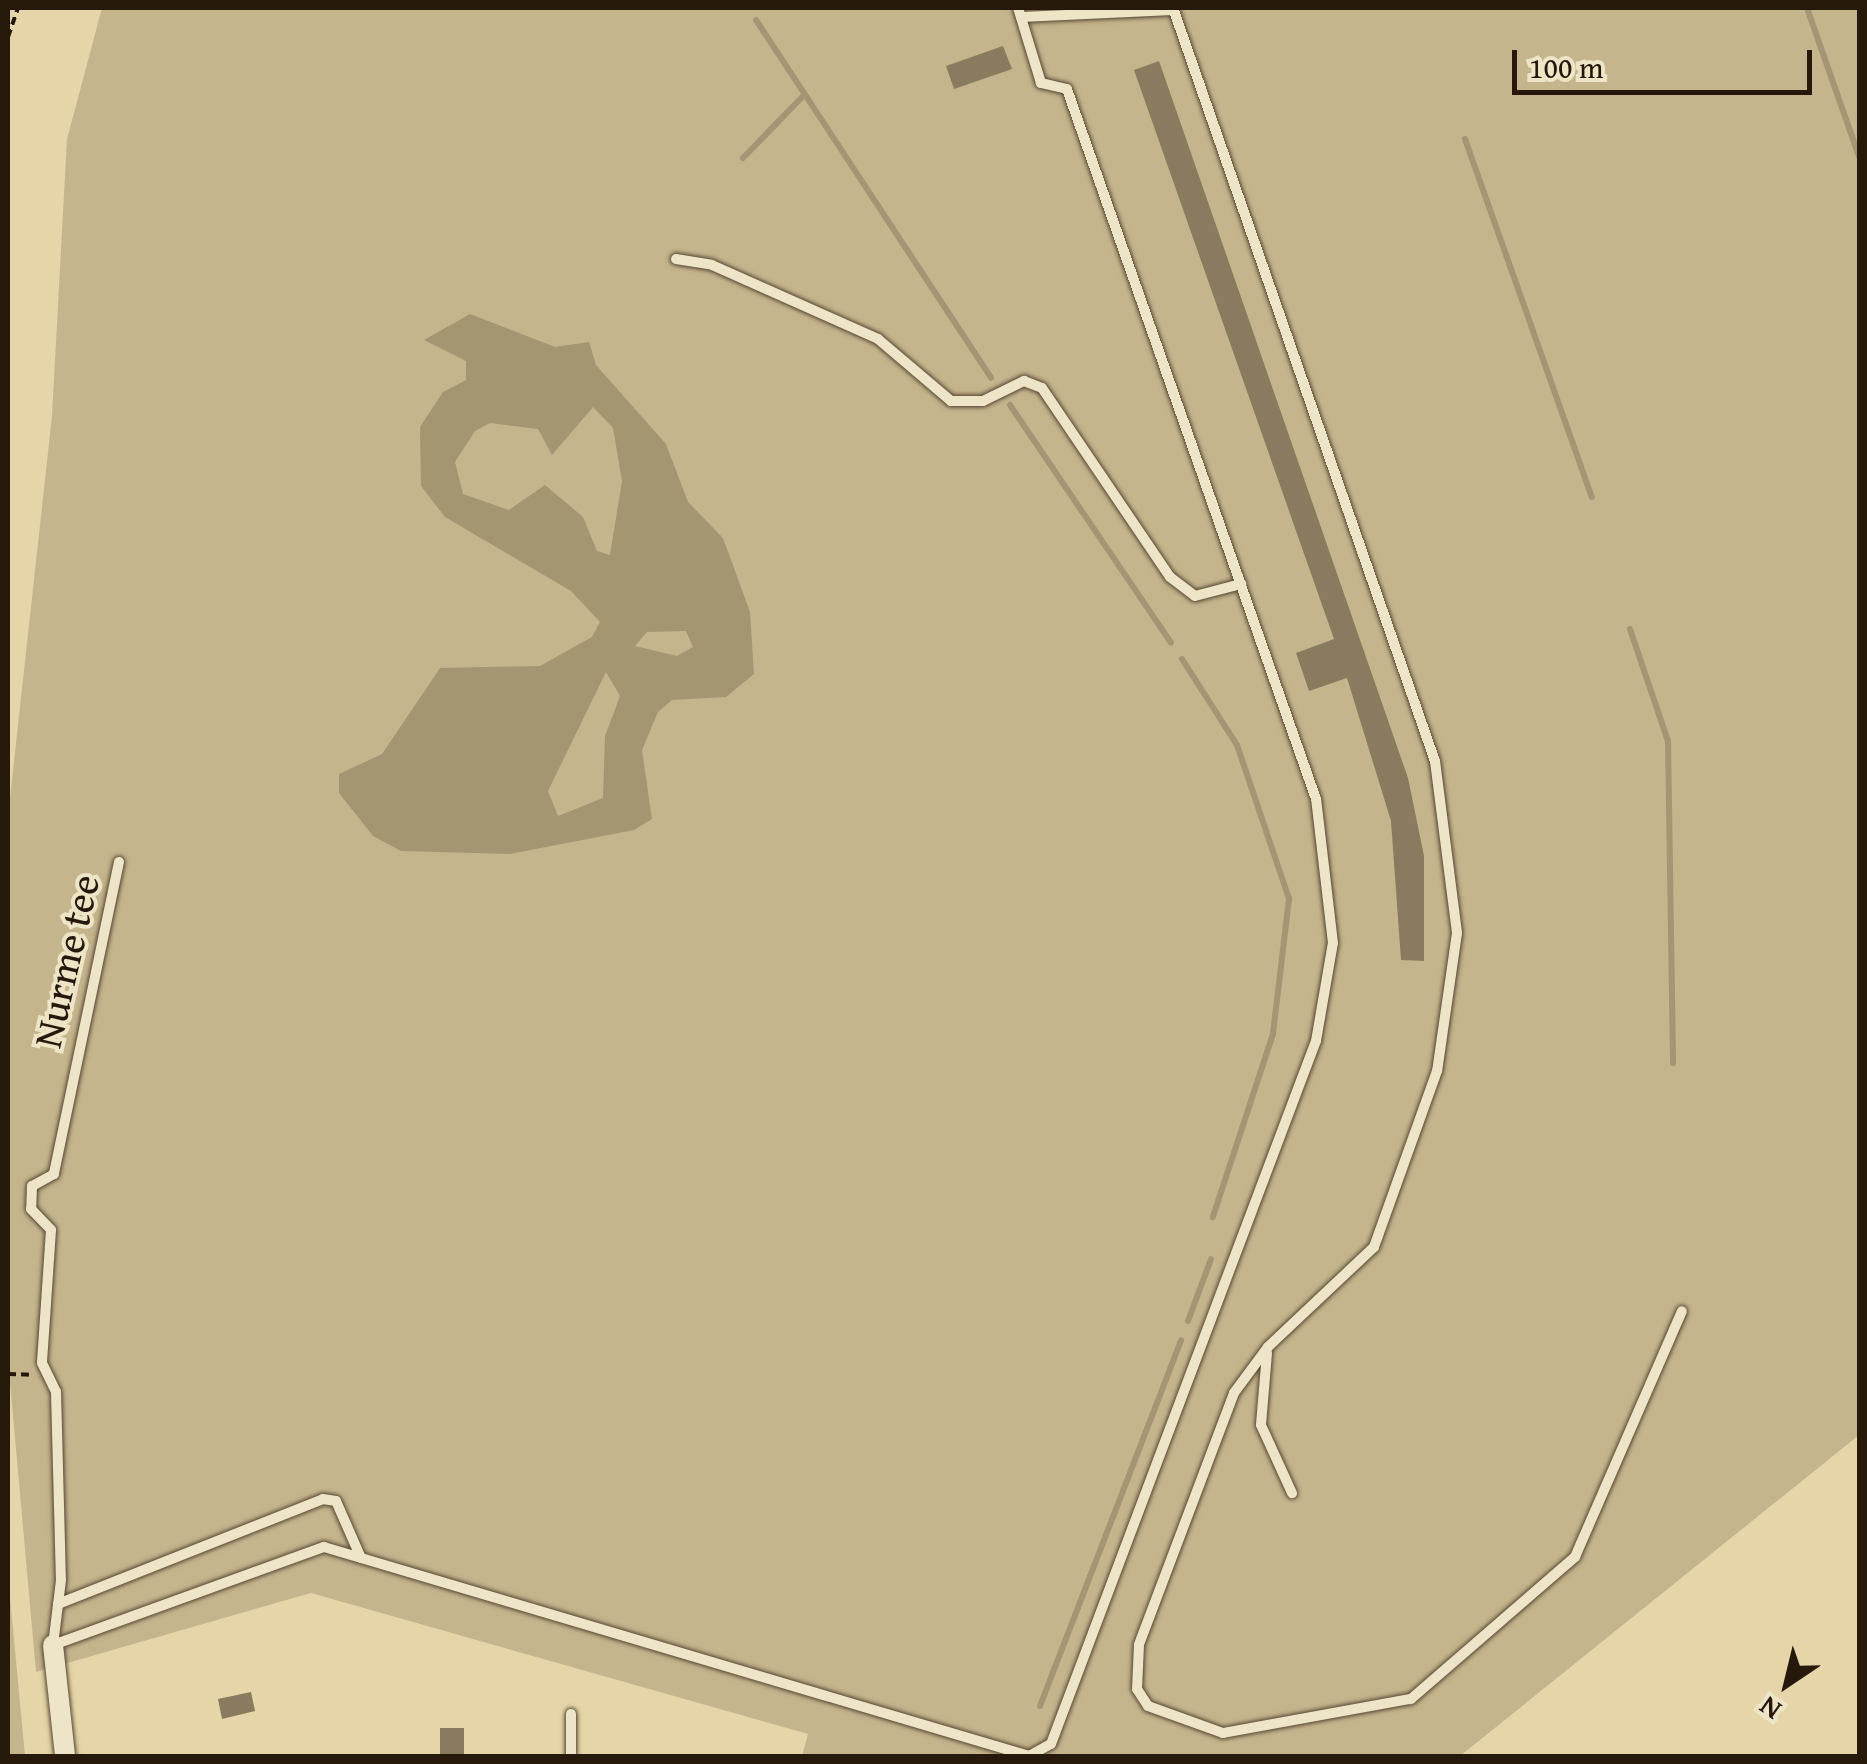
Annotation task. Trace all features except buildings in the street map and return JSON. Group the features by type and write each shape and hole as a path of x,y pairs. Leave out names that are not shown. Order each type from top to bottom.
{"street":[{"path":"53,1645 65,1756"}],"lane":[{"path":"53,1645 308,1548 361,1558 1019,1753 1052,1744 1327,991 1327,842 1068,89 1041,83 1019,12 1173,9 1434,761 1456,914 1437,1071 1374,1247 1268,1347 1234,1394 1134,1664 1148,1706 1194,1729 1253,1730 1411,1698 1560,1572 1633,1438 1682,1311"},
{"path":"676,259 712,265 878,338 951,401 983,401 1024,381 1042,388 1170,578 1195,596 1241,584"},
{"name":"Nurme tee","path":"53,1645 58,1604 55,1377 42,1363 51,1230 31,1209 32,1186 54,1174 119,862"},
{"path":"1268,1347 1260,1426 1292,1493"},
{"path":"58,1604 322,1500 336,1501 361,1558"},
{"path":"571,1756 572,1714"}],"path":[{"path":"8,37 18,8"}],"shaded area":[{"path":"102,8 1859,8 1859,1435 1460,1756 802,1756 808,1734 311,1593 36,1672 8,1360 8,816 52,416 67,139"},
{"path":"470,314 555,347 589,342 596,365 666,444 688,502 723,538 750,612 754,674 726,697 672,700 658,712 642,750 652,819 634,830 510,854 401,851 373,836 339,793 339,774 382,754 440,668 540,666 592,637 600,622 571,591 445,517 421,486 420,427 443,392 466,380 466,361 424,340","holes":["593,407 613,428 622,481 610,555 597,551 583,517 545,485 509,510 463,494 455,462 475,431 490,423 538,429 552,455","686,631 693,647 677,656 635,646 647,632","606,672 620,696 605,736 603,798 558,816 548,791"]},
{"path":"8,1576 25,1756 8,1756"}],"waterway":[{"path":"1807,8 1860,159"},
{"path":"756,20 991,378"},
{"path":"743,158 803,96"},
{"path":"1465,139 1592,497"},
{"path":"1010,405 1171,643"},
{"path":"1630,629 1668,741 1673,1063"},
{"path":"1182,659 1237,745 1289,899 1273,1034 1213,1217"},
{"path":"1188,1321 1211,1259"},
{"path":"1040,1706 1181,1340"}]}
